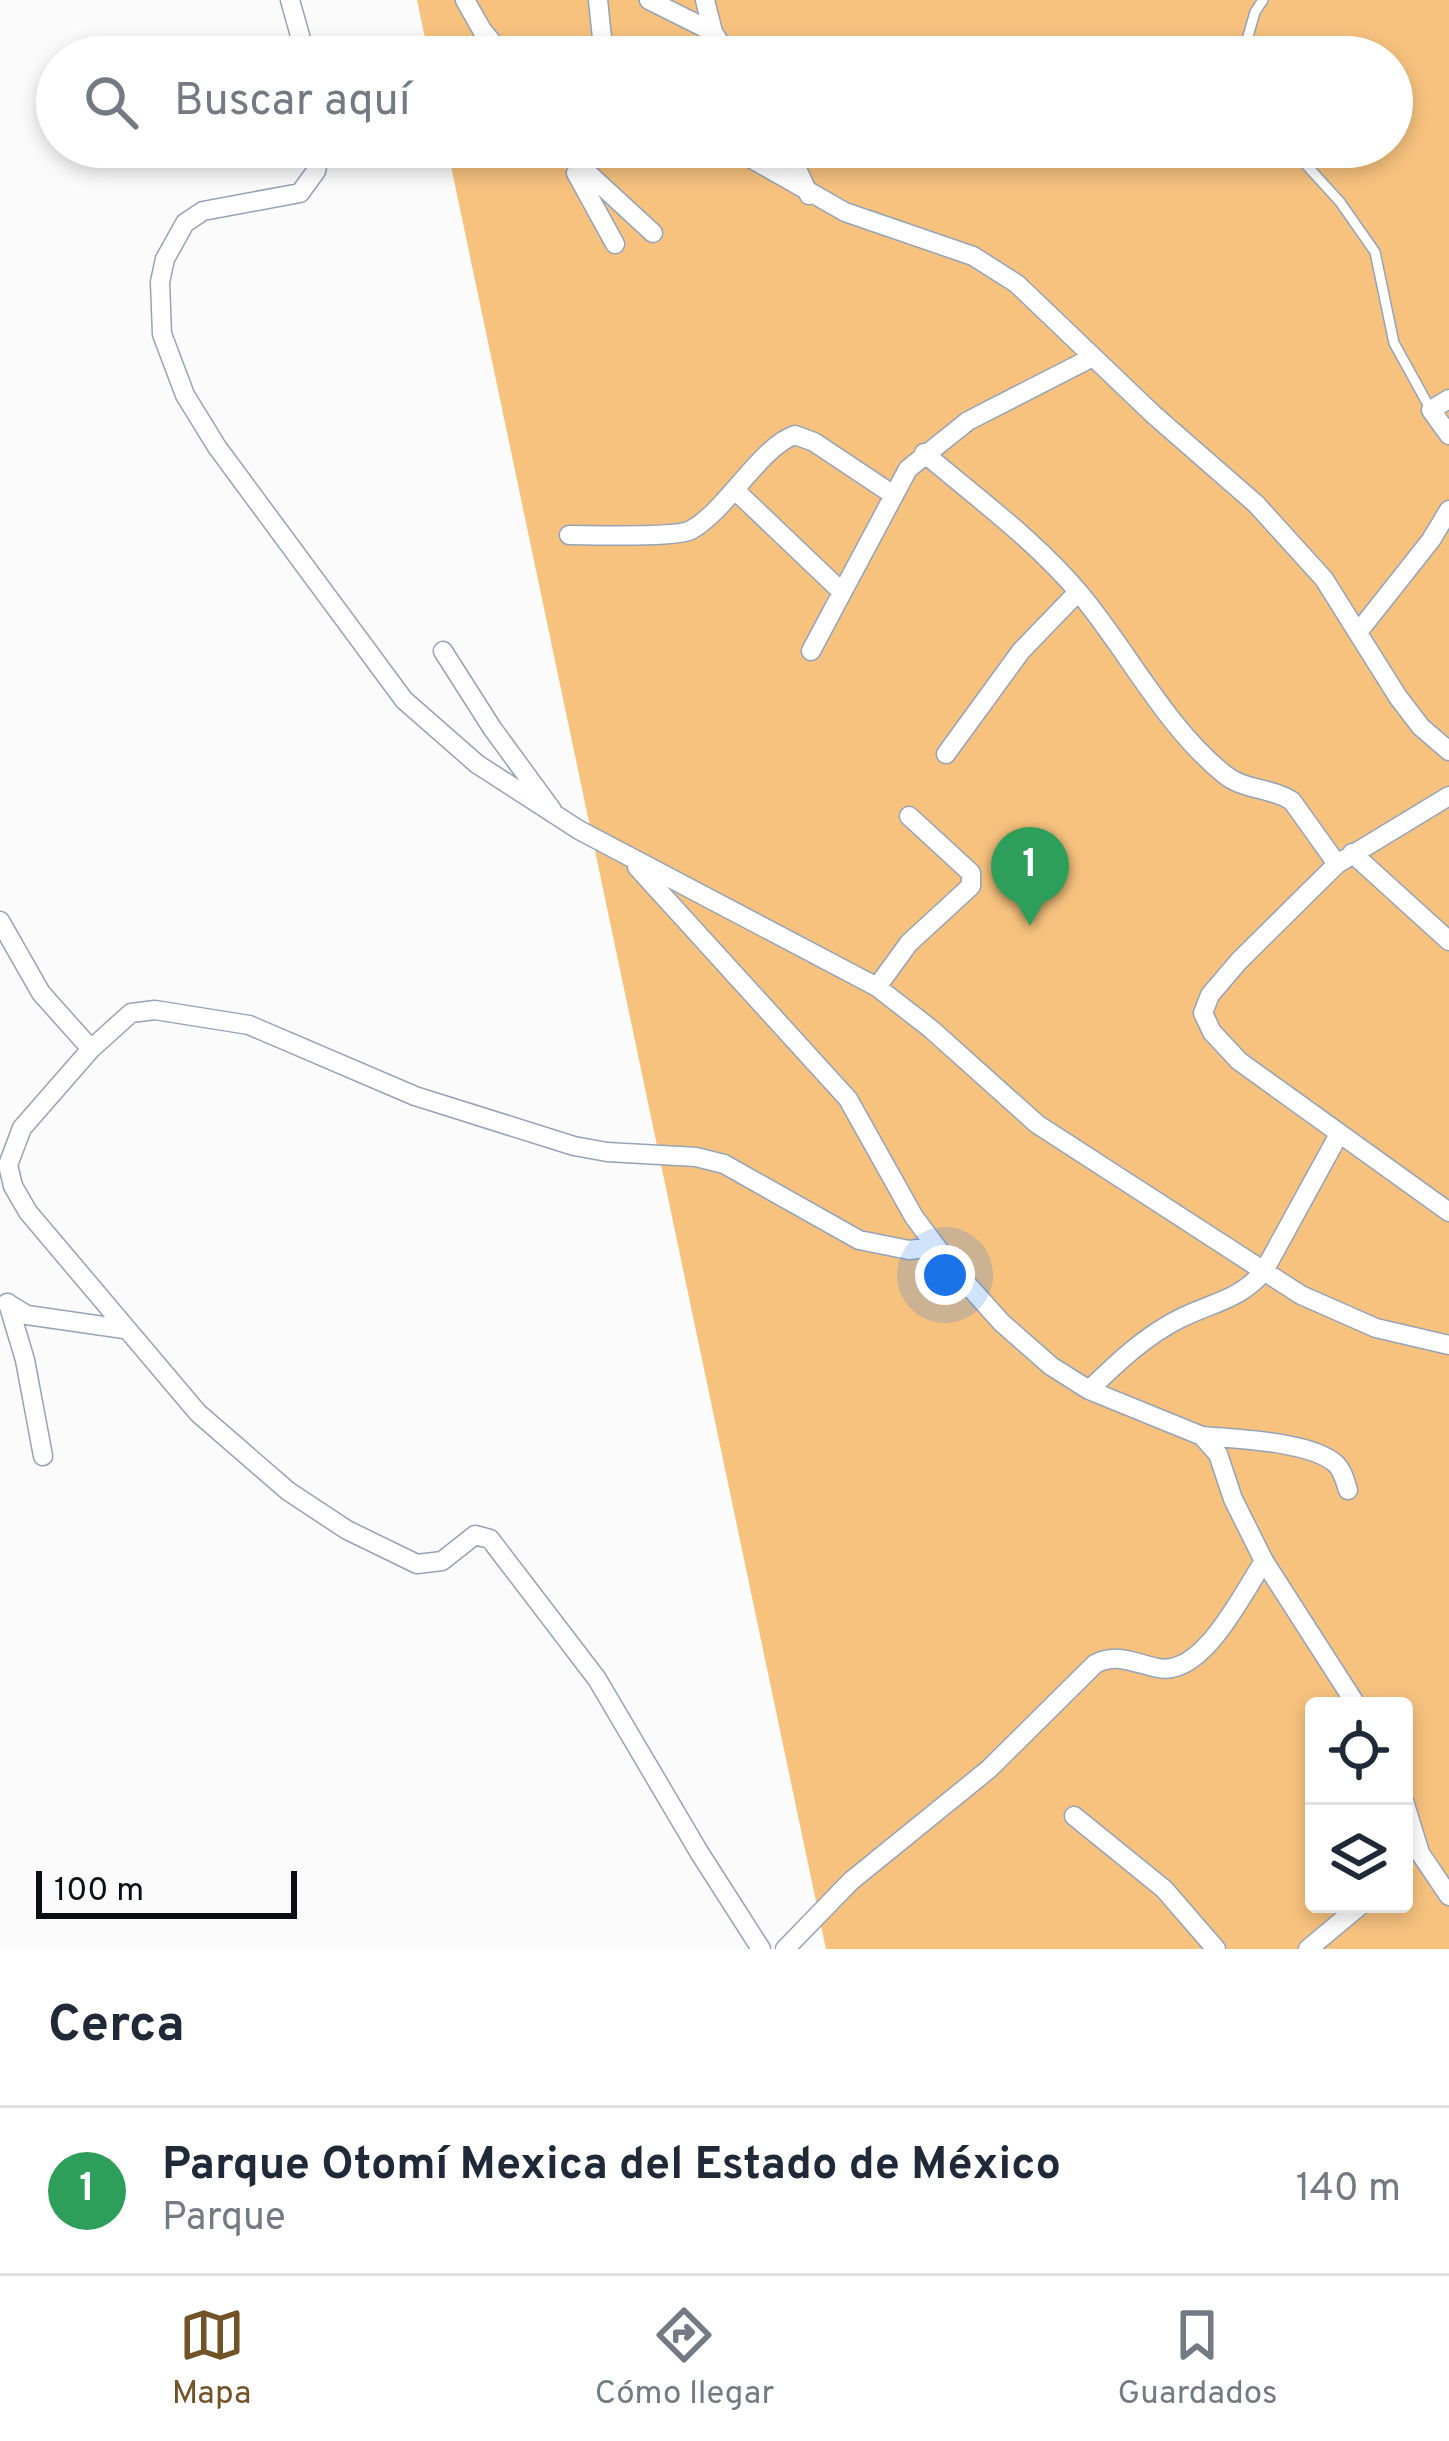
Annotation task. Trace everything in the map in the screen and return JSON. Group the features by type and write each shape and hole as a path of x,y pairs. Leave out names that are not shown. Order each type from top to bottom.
{"street":[{"path":"290,0 300,36"},
{"path":"465,0 487,36"},
{"path":"598,0 602,36"},
{"path":"649,0 712,32"},
{"path":"705,0 715,36"},
{"path":"317,168 300,193 203,212 185,224 173,238 160,282 159,310 172,368 217,447 404,700 477,764 555,815 877,987 1036,1124 1264,1271 1337,1313 1376,1328 1449,1345"},
{"path":"574,168 615,244"},
{"path":"584,168 653,233"},
{"path":"765,168 809,195 877,226 996,267 1256,504 1324,579 1398,697 1421,727 1449,751"},
{"path":"797,168 809,195"},
{"path":"811,651 892,494 924,453 968,421 1093,357"},
{"path":"1449,399 1431,410 1449,435"},
{"path":"569,535 688,532 736,491 779,442 794,435 814,442 892,494"},
{"path":"924,453 1037,550 1078,592 1202,753 1231,780 1292,801 1345,859 1449,941"},
{"path":"736,491 842,592"},
{"path":"1359,631 1449,510"},
{"path":"946,754 1021,651 1078,592"},
{"path":"443,651 555,815"},
{"path":"1449,796 1345,859 1239,961 1210,995 1203,1012 1212,1032 1239,1061 1449,1212"},
{"path":"877,987 909,943 971,886 970,873 960,861 909,816"},
{"path":"630,859 848,1099 935,1247 1028,1348 1089,1390 1202,1436 1264,1442 1325,1457 1338,1466 1348,1490"},
{"path":"0,921 41,993 91,1049"},
{"path":"0,1145 22,1128 91,1049 136,1011 249,1024 415,1096 574,1146 696,1156 724,1164 859,1240 909,1250 935,1247"},
{"path":"22,1128 8,1165 18,1197 124,1329 228,1442 288,1491 347,1530 425,1565 442,1561 466,1538 482,1535 490,1539 597,1679 761,1949"},
{"path":"1089,1390 1160,1330 1240,1296 1264,1271 1338,1136"},
{"path":"4,1300 38,1317 124,1329"},
{"path":"4,1300 25,1360 43,1456"},
{"path":"1202,1436 1218,1454 1233,1499 1264,1561 1351,1697"},
{"path":"785,1949 851,1881 988,1768 1095,1664 1126,1659 1168,1670 1195,1660 1264,1561"},
{"path":"1405,1805 1420,1853 1449,1896"},
{"path":"1074,1816 1164,1889 1216,1949"},
{"path":"1413,1859 1420,1853"},
{"path":"1308,1949 1351,1913"}],"lane":[{"path":"1248,36 1263,0"},
{"path":"1309,168 1375,252 1394,344 1431,410"}],"shaded area":[{"path":"417,0 1449,0 1449,1949 826,1949 451,168 1413,168 1413,36 425,36"}],"place":[{"name":"Parque Otomí Mexica del Estado de México","path":"1030,926"}]}
